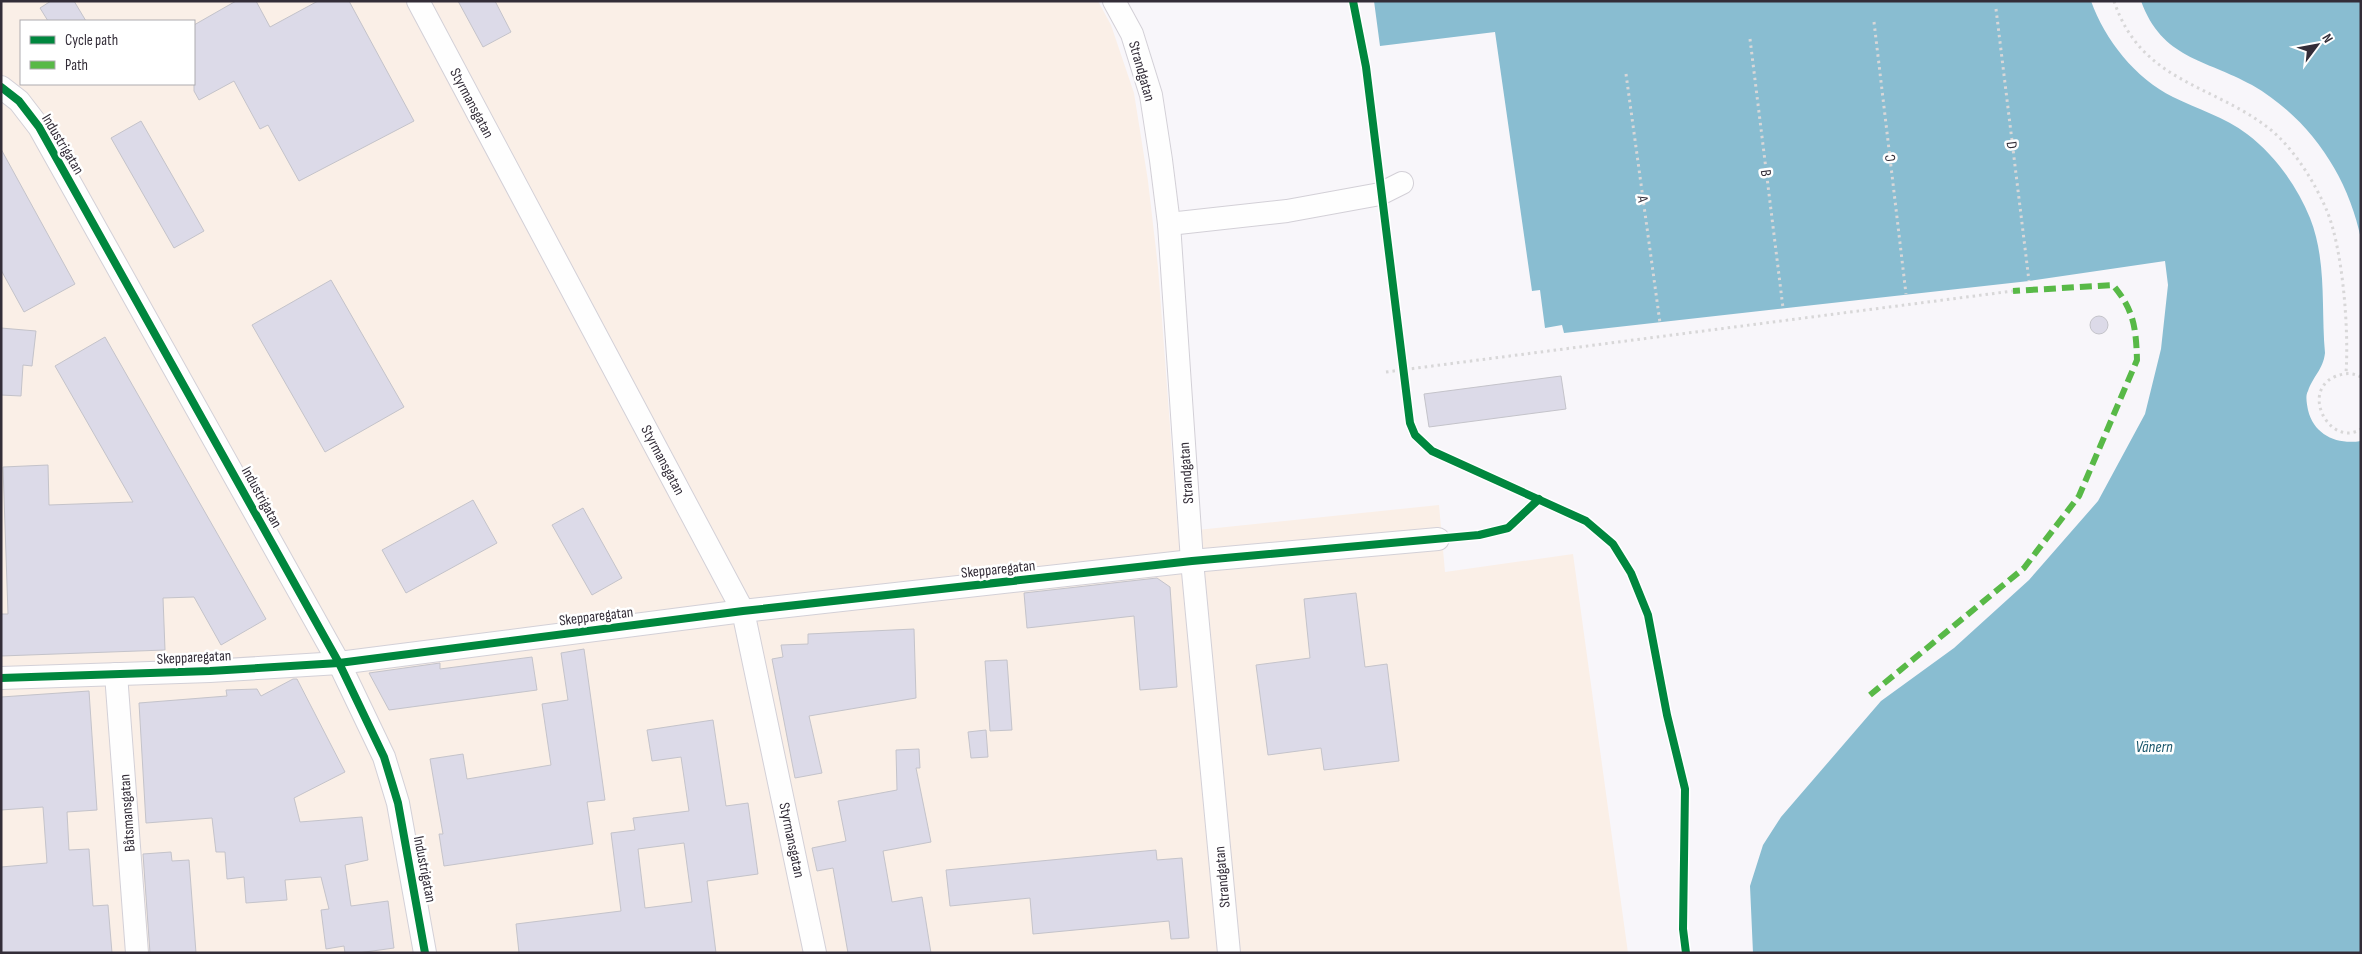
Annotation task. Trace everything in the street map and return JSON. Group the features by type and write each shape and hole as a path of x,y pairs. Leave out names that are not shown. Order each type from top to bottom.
{"street":[{"name":"Styrmansgatan","path":"418,1 743,611 815,953"},
{"name":"Strandgatan","path":"1114,1 1132,34 1151,94 1168,224 1192,561 1229,953"},
{"name":"Industrigatan","path":"1,87 19,101 39,127 340,663 384,757 398,803 425,953"},
{"path":"1168,224 1287,211 1380,194 1402,183"},
{"name":"Skepparegatan","path":"1,678 340,663 743,611 1192,561 1438,539"},
{"name":"Båtsmansgatan","path":"116,674 137,953"}],"path":[{"path":"2114,1 2120,20 2140,48 2166,71 2236,108 2272,131 2300,163 2327,212 2338,255 2346,314 2346,373"},
{"path":"1386,372 2013,291"},
{"path":"2361,377 2346,373 2332,378 2324,384 2319,395 2320,408 2324,420 2333,428 2349,433 2361,429"}],"shaded area":[{"path":"1,1 1098,1 1111,25 1134,93 1148,181 1158,267 1178,532 1439,505 1445,572 1573,554 1628,953 1,953"}],"water":[{"name":"Vänern","path":"1374,1 2091,1 2104,30 2134,69 2159,89 2173,97 2238,128 2267,151 2299,194 2310,218 2319,251 2325,353 2320,369 2307,393 2308,410 2315,426 2321,432 2335,440 2361,441 2361,953 1753,953 1750,886 1763,845 1781,817 1881,701 1954,648 2029,580 2098,501 2145,414 2161,349 2168,285 2165,261 2029,281 1564,333 1562,325 1545,328 1540,290 1532,291 1495,32 1380,46"},
{"path":"2141,1 2361,1 2361,239 2355,215 2336,171 2308,131 2273,98 2235,76 2187,55 2173,46 2161,35 2150,20"}],"building":[{"path":"51,1 74,1 85,20 47,20 40,8"},
{"path":"236,1 256,1 270,27 318,1 349,1 414,121 299,181 268,125 260,129 234,81 199,100 194,91 195,24"},
{"path":"458,1 495,1 511,32 483,47"},
{"path":"141,121 204,231 174,248 111,138"},
{"path":"1,149 75,284 24,312 1,270"},
{"path":"331,280 404,407 325,452 252,325"},
{"path":"2099,316 2105,319 2108,325 2105,331 2099,334 2093,331 2090,325 2093,319"},
{"path":"1,328 36,331 32,366 23,365 21,396 1,395"},
{"path":"105,337 266,619 221,645 194,597 163,598 165,650 1,656 1,614 8,614 3,467 48,465 49,505 133,502 55,366"},
{"path":"1561,376 1566,409 1429,427 1424,394"},
{"path":"473,500 497,543 406,593 382,550"},
{"path":"583,508 622,578 592,595 552,525"},
{"path":"1157,578 1170,587 1177,687 1140,690 1134,616 1027,628 1024,593"},
{"path":"1356,593 1365,667 1387,664 1399,761 1324,770 1321,748 1268,755 1256,665 1310,658 1304,599"},
{"path":"914,629 916,698 809,716 822,773 795,778 772,659 783,657 781,645 808,644 808,634"},
{"path":"584,649 605,800 587,802 593,844 444,866 439,834 443,834 430,759 463,754 467,779 551,765 542,704 568,700 561,653"},
{"path":"532,657 537,690 389,710 369,673 440,663 440,669"},
{"path":"1007,660 1012,730 990,731 985,661"},
{"path":"293,679 297,679 345,772 294,798 300,822 362,817 368,860 345,865 351,906 388,901 394,948 358,953 345,953 344,946 326,949 321,910 329,909 321,877 285,880 287,900 246,903 244,877 227,879 225,852 216,852 212,818 146,823 139,703 227,696 226,690 257,689 261,696"},
{"path":"89,691 97,810 67,812 69,850 89,849 93,906 108,905 112,953 1,953 1,867 47,863 43,807 1,810 1,697"},
{"path":"713,720 726,806 748,803 758,874 707,881 716,953 519,953 516,924 621,911 611,833 635,830 633,818 689,811 681,757 652,761 647,730","holes":["684,843 692,902 645,908 638,849"]},
{"path":"986,730 988,757 971,758 968,732"},
{"path":"919,749 920,768 916,768 931,842 883,851 892,902 922,897 931,953 848,953 833,868 817,871 812,848 846,841 838,801 897,790 896,750"},
{"path":"1156,850 1157,860 1182,858 1189,938 1171,939 1169,921 1033,934 1030,898 950,906 946,870"},
{"path":"171,852 172,861 189,860 196,953 150,953 143,854"}],"marked path":[{"path":"1870,695 2024,568 2079,496 2137,360 2135,329 2130,311 2113,285 2013,291"}],"cycle path":[{"path":"1353,1 1366,67 1410,423 1415,435 1432,451 1586,521 1613,544 1631,573 1648,615 1667,715 1685,789 1683,929 1686,953"},
{"path":"1,87 19,101 39,127 339,663 384,757 398,803 425,953"},
{"path":"1,678 210,671 339,663 743,611 1192,561 1479,535 1508,528 1539,499"}]}
